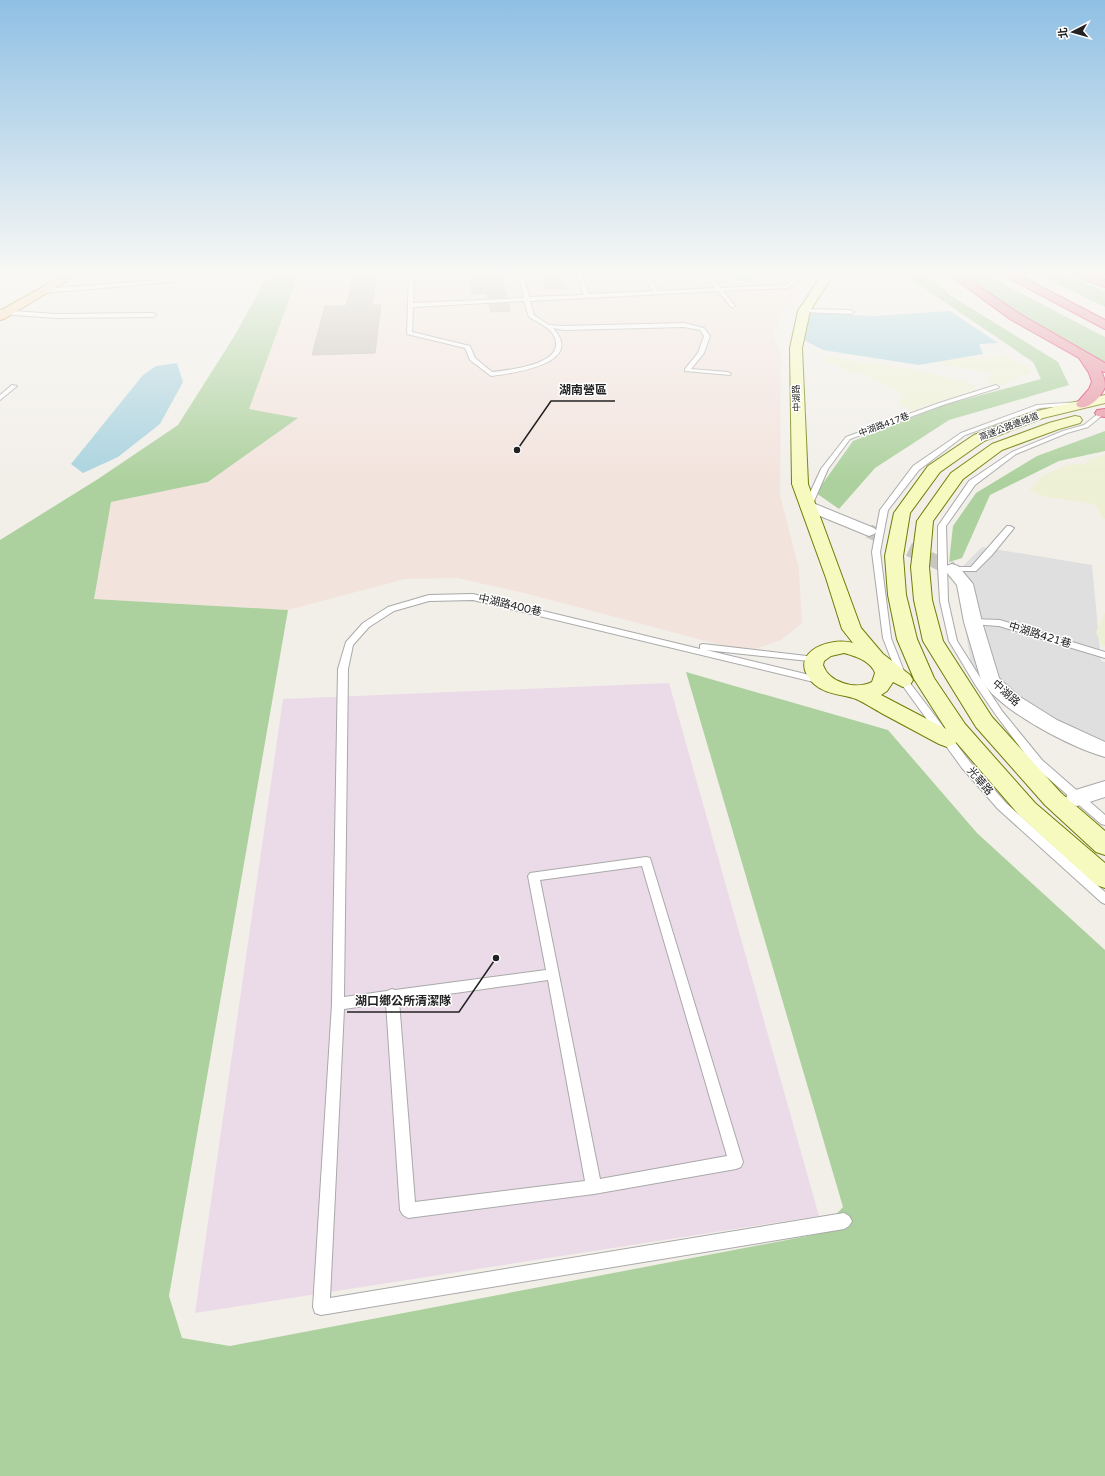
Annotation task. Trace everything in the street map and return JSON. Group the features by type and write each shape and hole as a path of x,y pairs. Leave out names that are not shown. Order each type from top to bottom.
{"highway":[{"path":"1058,342 1105,368"},
{"path":"1081,355 1099,376 1100,384 1097,392 1083,404"}],"street":[{"name":"中湖路","path":"797,342 796,348 800,484 836,578 852,629"},
{"name":"高速公路連絡道","path":"897,638 897,595 894,556 902,513 934,469 979,438 1038,415 1083,404 1104,410"},
{"name":"高速公路連絡道","path":"943,641 923,600 920,567 924,520 957,476 998,447 1054,426 1104,410"},
{"path":"808,506 869,531"},
{"name":"中湖路","path":"952,569 965,584 973,622 990,680 1010,700 1050,725 1105,750"},
{"path":"852,629 882,666 885,674 884,681 878,687 870,691 846,692 834,688 824,682 817,675 814,667 819,656 852,629"},
{"name":"光華路","path":"897,638 957,729 1027,809 1105,878"},
{"path":"943,641 984,722 1053,799 1105,845"},
{"path":"819,656 833,648 850,648 867,653 903,680"},
{"path":"859,692 947,739"},
{"path":"1077,798 1105,789"}],"lane":[{"path":"446,342 468,347 472,360 491,374 524,370 550,359 558,348 558,342"},
{"path":"705,342 701,353 687,370 728,374"},
{"path":"0,398 14,386"},
{"name":"中湖路417巷","path":"808,506 825,469 848,438 941,404 996,387"},
{"path":"952,569 973,569 1010,528"},
{"name":"中湖路400巷","path":"824,682 473,597 429,598 391,609 366,625 350,644 343,669 338,1004 321,1307 844,1221"},
{"name":"中湖路421巷","path":"973,622 1000,623 1105,655"},
{"name":"光華路","path":"897,638 903,680 966,765 1002,806 1105,899"},
{"path":"943,641 1038,763 1105,821"},
{"name":"中湖路400巷","path":"660,642 819,656"},
{"path":"392,995 408,1210 594,1187 736,1162 646,861 534,876 594,1187"},
{"path":"338,1004 392,995 553,974"}],"shaded area":[{"path":"274,342 776,342 781,355 780,495 799,569 802,623 781,640 747,652 532,595 457,578 405,579 288,610 93,599 111,502 208,482 297,418 249,409"},
{"path":"982,547 1092,565 1101,661 1105,662 1105,746 1031,714 972,670 958,585 960,569"},
{"path":"669,683 819,1216 195,1313 283,699"}],"green space":[{"path":"231,342 274,342 249,409 298,418 208,482 111,502 94,599 288,610 169,1296 182,1338 230,1346 818,1234 843,1207 686,672 888,730 977,833 1105,950 1105,1476 0,1476 0,540 98,479 178,425"},
{"path":"1003,342 1026,342 1058,362 1069,385 949,420 875,468 839,509 816,493 853,441 944,405 1041,379 1033,362"},
{"path":"1068,342 1105,342 1105,362"},
{"path":"1003,355 1025,365 1033,373 1012,379 1005,386 988,382 993,373 942,365 938,362 969,357 979,359"},
{"path":"829,356 916,370 972,384 976,389 912,411 898,403 905,395 861,373 847,371 824,361"},
{"path":"1105,431 1105,451 1059,461 990,495 962,558 949,562 953,526 976,493 1037,456"},
{"path":"1105,454 1105,519 1103,519 1096,505 1046,497 1029,490 1043,476 1061,467 1073,464 1086,464 1089,460"},
{"path":"1105,612 1105,646 1102,646 1096,632"}],"water":[{"path":"808,342 998,343 979,344 983,354 919,365 823,350"},
{"path":"177,363 183,382 160,424 118,457 83,473 71,464 143,375 156,366"}],"building":[{"path":"315,342 376,342 375,353 312,355"}],"tunnel":[{"path":"869,531 952,569"}],"place":[{"name":"湖南營區","path":"517,450"},
{"name":"湖口鄉公所清潔隊","path":"496,958"}]}
